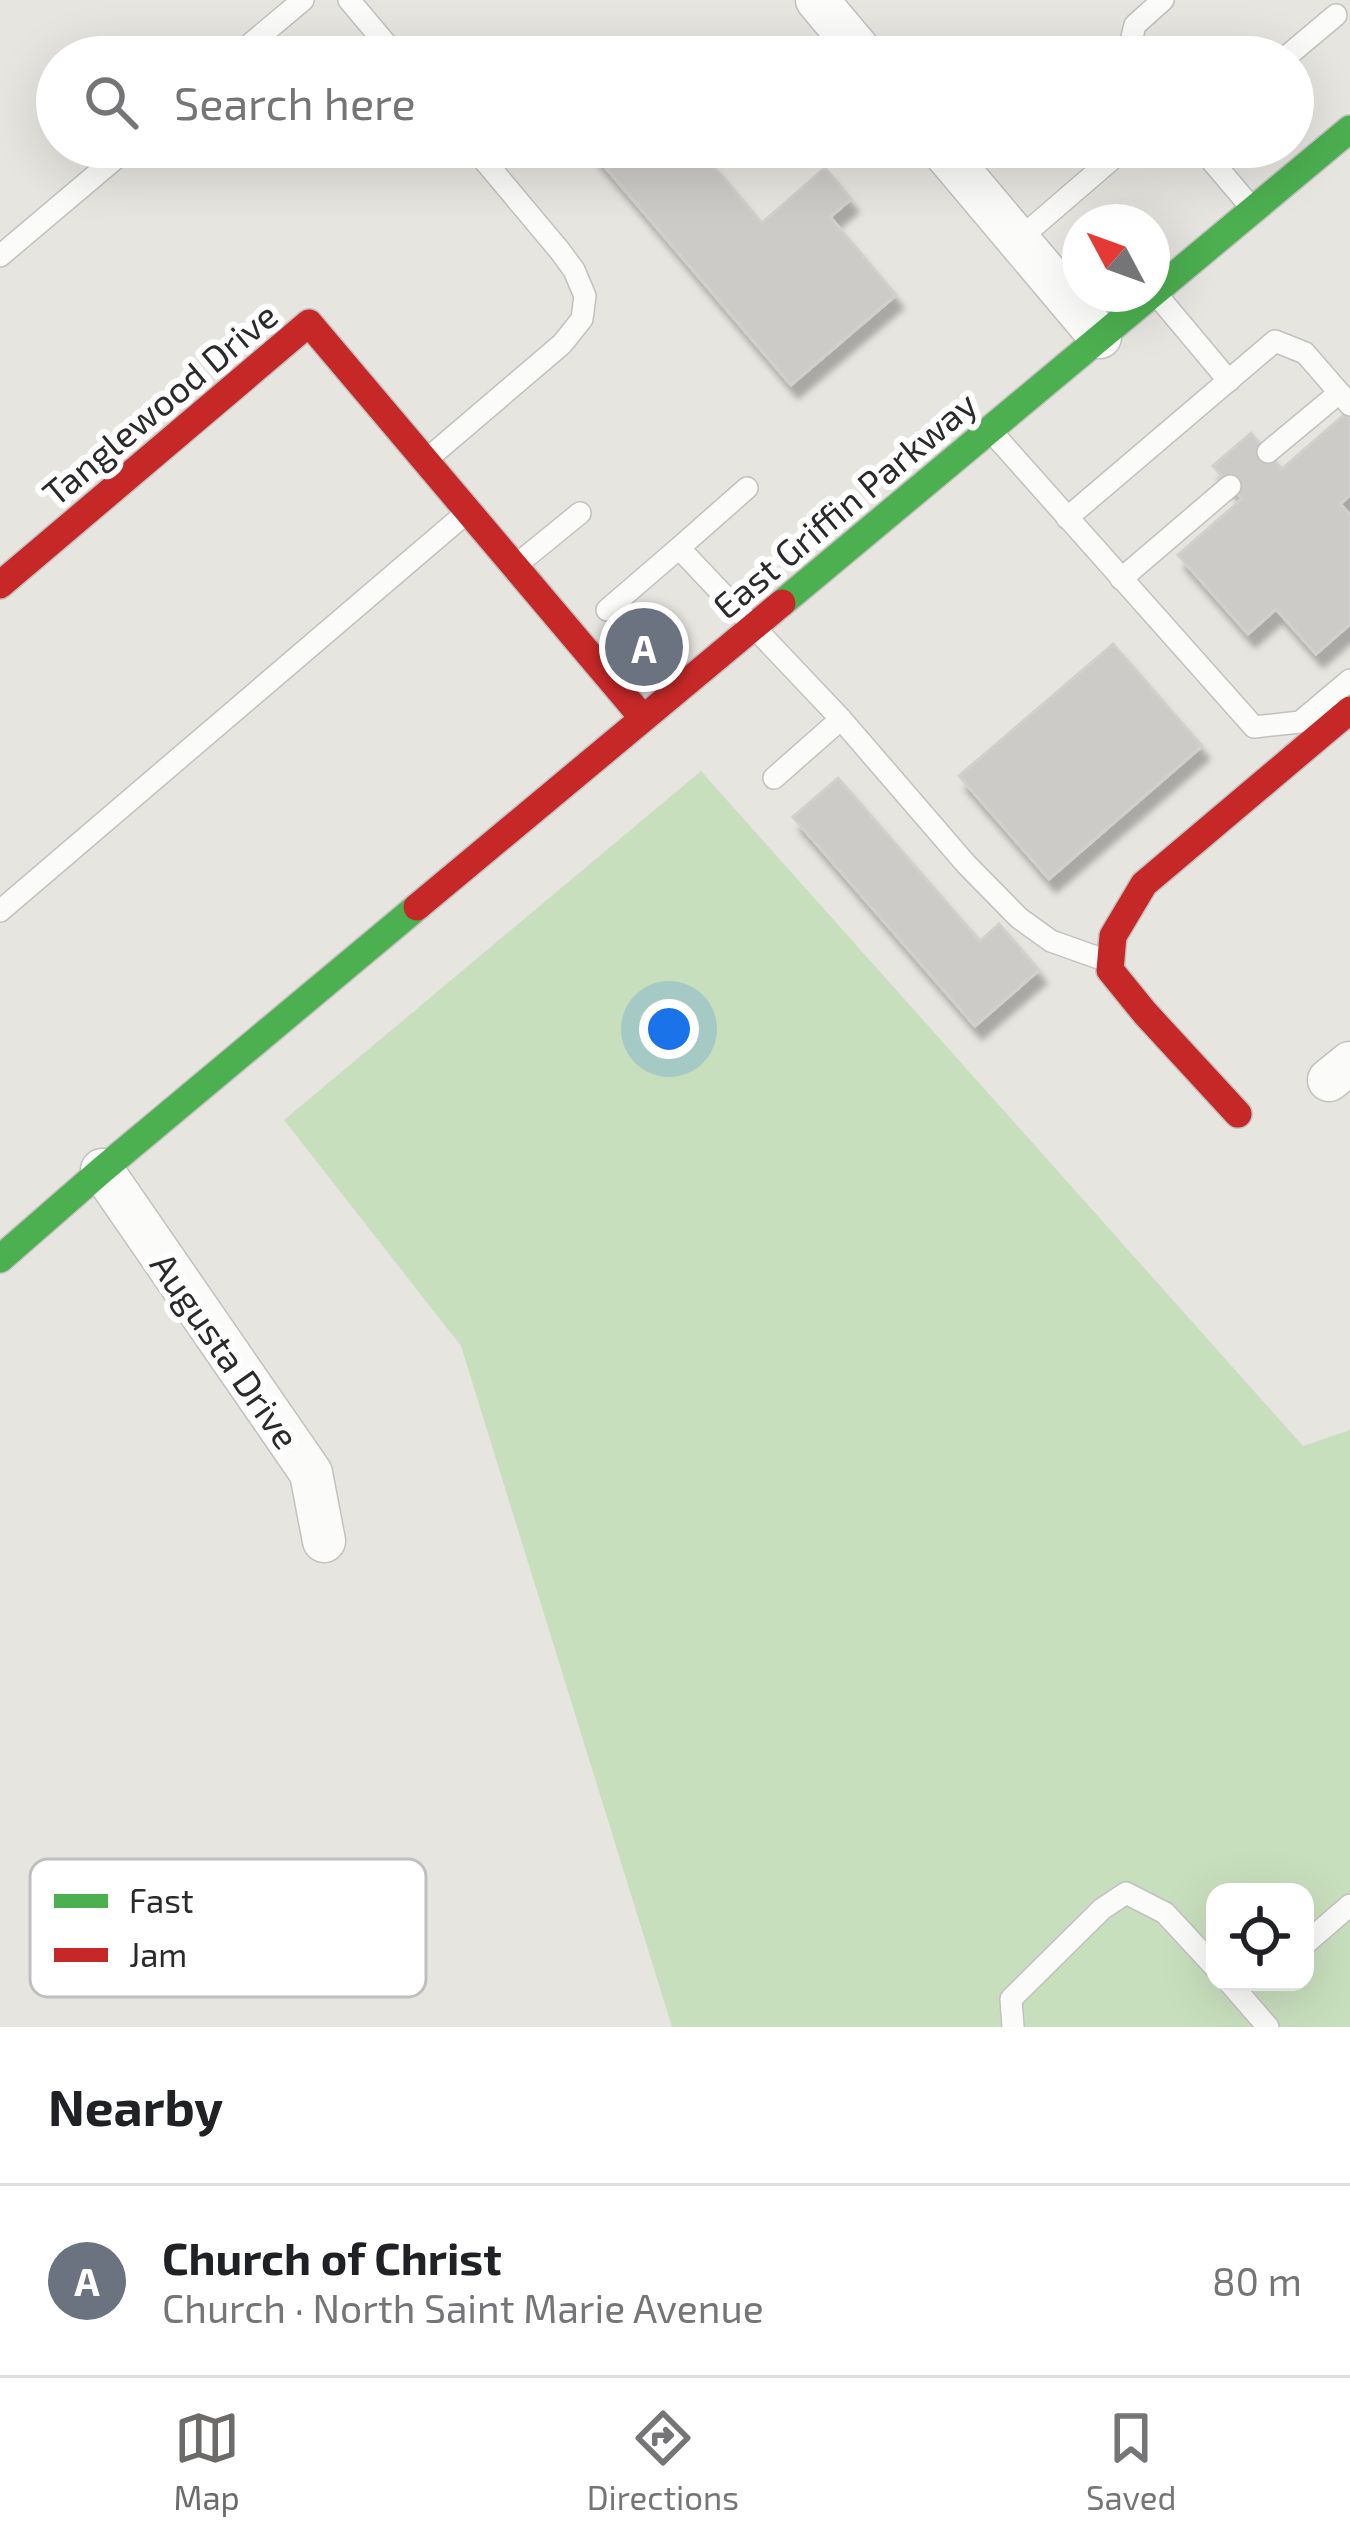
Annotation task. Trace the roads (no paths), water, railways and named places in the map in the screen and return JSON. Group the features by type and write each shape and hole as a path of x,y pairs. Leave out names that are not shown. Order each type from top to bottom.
{"main road":[{"name":"East Griffin Parkway","path":"1314,159 1350,129"},
{"name":"East Griffin Parkway","path":"1170,279 1303,168"},
{"name":"East Griffin Parkway","path":"0,1259 1131,312"},
{"name":"Tanglewood Drive","path":"0,585 309,323 425,461"},
{"path":"425,461 643,718"},
{"path":"1238,1114 1109,970 1113,936 1144,884 1350,710"}],"street":[{"path":"817,0 847,36"},
{"path":"958,168 1100,338"},
{"name":"Augusta Drive","path":"102,1170 311,1473 324,1541"}],"lane":[{"path":"261,36 303,0"},
{"path":"349,0 379,36"},
{"path":"1132,36 1135,25 1163,0"},
{"path":"1311,36 1336,15"},
{"path":"0,256 104,168"},
{"path":"425,461 562,344 582,319 585,296 574,270 491,168"},
{"path":"1018,240 1102,168"},
{"path":"1218,168 1253,210"},
{"path":"1170,311 1228,381"},
{"path":"1067,518 1275,341 1305,353 1344,399 1268,452"},
{"path":"989,430 1254,727 1300,722 1350,680"},
{"path":"1121,579 1230,486"},
{"path":"607,610 748,488"},
{"path":"0,910 468,512"},
{"path":"514,566 580,513"},
{"path":"679,548 841,718 966,864 1019,918 1051,940 1110,962"},
{"path":"774,778 841,718"},
{"path":"1013,2027 1010,1999 1102,1909 1126,1893 1165,1913 1206,1957"},
{"path":"1314,1936 1350,1905"},
{"path":"1246,1991 1268,2027"}],"place":[{"name":"Church of Christ","path":"644,647"}]}
